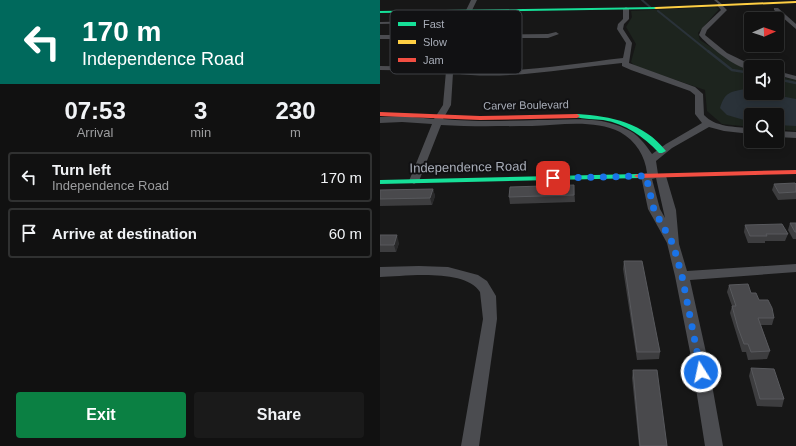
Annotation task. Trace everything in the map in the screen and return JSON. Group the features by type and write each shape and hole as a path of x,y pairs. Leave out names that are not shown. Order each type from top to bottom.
{"street":[{"path":"474,0 470,10 626,9 719,3 796,2"},
{"path":"782,1 796,14"},
{"path":"719,3 724,10 704,29 702,35 707,41 733,59 744,64"},
{"path":"626,9 626,20 620,24 620,29 629,43 626,62"},
{"path":"776,9 780,12"},
{"path":"380,12 390,12"},
{"path":"784,15 796,14"},
{"path":"784,16 796,27"},
{"path":"522,33 551,32 556,34 548,36 522,36"},
{"path":"380,34 390,34"},
{"path":"380,38 390,38"},
{"path":"459,74 479,78 504,77 626,62 642,73 687,86 695,91 699,94 699,112 701,117 709,123 724,128 744,130"},
{"path":"380,68 390,69"},
{"path":"414,181 438,119 446,105 449,74"},
{"path":"784,75 796,78"},
{"name":"Carver Boulevard","path":"380,114 438,119 470,124 581,122 598,124 615,127 630,134 641,144 650,160"},
{"name":"Carver Boulevard","path":"380,120 582,116 605,119 640,130 662,151"},
{"path":"709,123 662,151 650,160 653,176 654,210 673,244 682,276 699,357 714,446"},
{"path":"784,134 796,135"},
{"name":"Independence Road","path":"380,182 796,172"},
{"path":"682,276 795,267"},
{"path":"380,272 444,271 472,278 483,285 488,294 491,306 470,446"}],"lane":[{"path":"380,23 390,23"}],"shaded area":[{"path":"715,7 719,9 698,33 700,40 744,68 744,100 784,100 784,77 796,80 796,131 784,130 784,108 744,108 744,126 722,124 707,111 705,90 635,66 631,62 636,44 626,27 632,17 631,11"},
{"path":"744,89 744,100 784,100 784,97 796,99 796,126 784,125 784,108 744,108 744,120 727,115 720,108 726,96 732,92"}],"building":[{"path":"795,183 796,192 779,193 774,184"},
{"path":"574,185 574,195 509,197 510,187"},
{"path":"433,189 430,198 380,199 380,190"},
{"path":"790,223 796,223 796,232 795,232"},
{"path":"782,224 788,234 750,236 745,225"},
{"path":"380,235 397,235 394,245 380,245"},
{"path":"624,261 642,261 660,352 637,352"},
{"path":"748,284 751,293 756,293 759,300 768,300 772,308 774,318 758,318 770,351 751,352 748,344 744,344 738,328 732,306 736,306 729,285"},
{"path":"751,368 774,369 784,399 760,399"},
{"path":"633,370 657,370 667,446 640,446"}],"waterway":[{"path":"642,0 650,7"},
{"path":"658,11 709,52"},
{"path":"708,51 732,70 744,72"},
{"path":"784,80 796,83"}],"traffic: fast":[{"path":"518,10 656,8"},
{"path":"380,12 390,12"},
{"path":"577,116 613,120 634,128 644,134 662,151"},
{"path":"380,182 638,176"}],"traffic: slow":[{"path":"656,8 796,2"}],"traffic: jam":[{"path":"380,114 480,118 577,116"},
{"path":"638,176 796,172"}],"route":[{"path":"553,178 646,176 654,210 673,244 682,276 701,372"}]}
